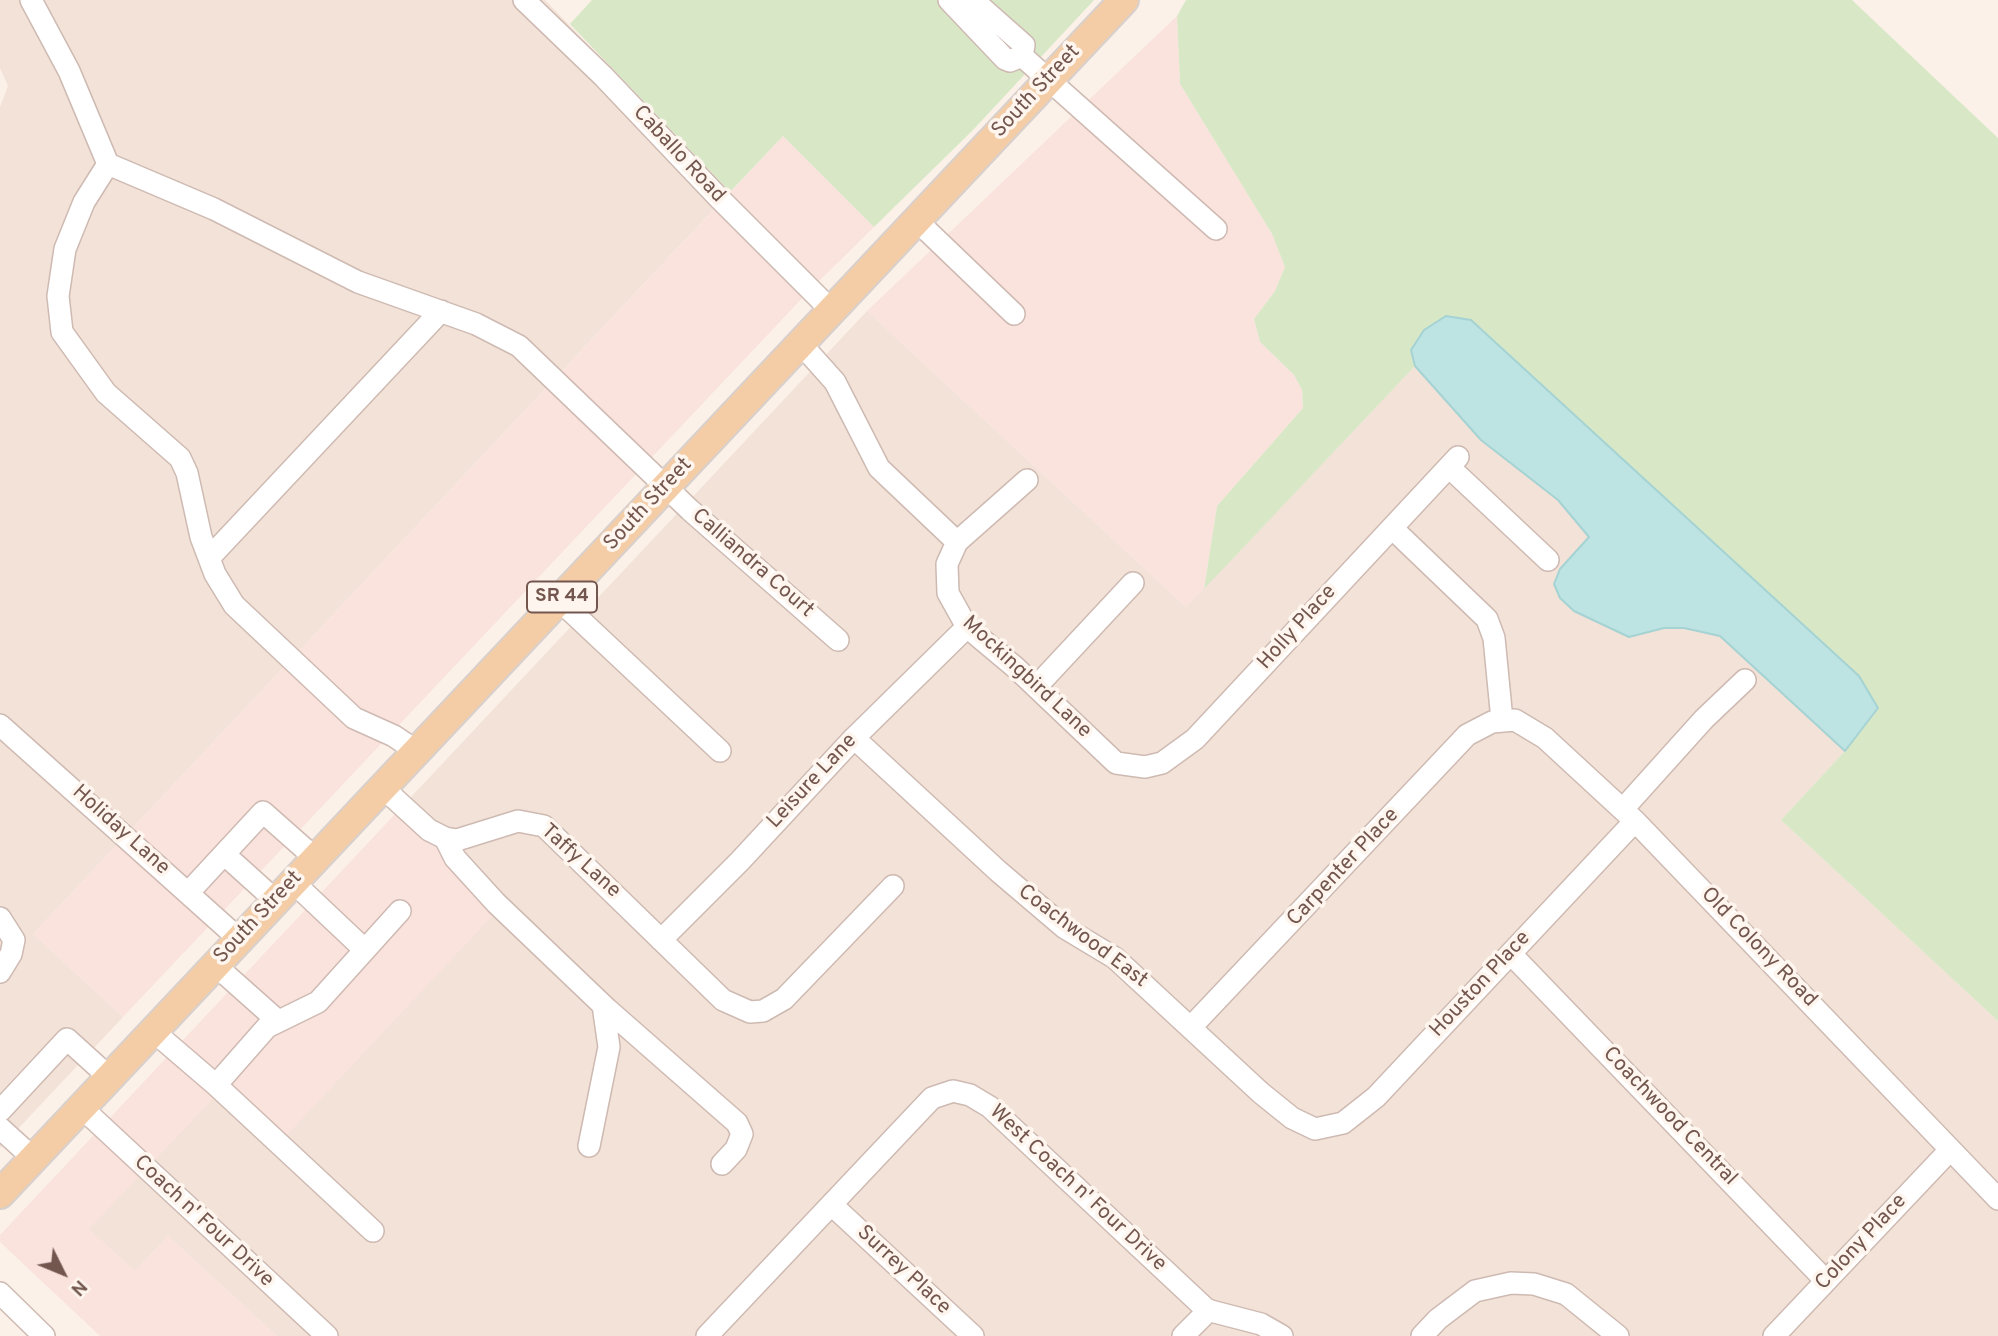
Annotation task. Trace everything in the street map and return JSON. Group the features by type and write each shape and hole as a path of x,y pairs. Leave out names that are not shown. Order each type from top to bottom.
{"main road":[{"name":"South Street","path":"0,1194 1124,0"}],"street":[{"path":"31,0 69,71 108,164 84,202 65,249 58,296 62,332 106,393 180,458 187,473 209,558 234,605 354,718 394,736 416,751"},
{"name":"Caballo Road","path":"524,0 603,76 832,311"},
{"path":"949,0 957,12 1005,59 1010,61 1022,56"},
{"path":"973,0 1024,45 1022,56"},
{"path":"1022,56 1216,229"},
{"name":"Calliandra Court","path":"108,164 214,209 358,282 476,324 519,346 666,487 838,640"},
{"path":"916,220 1014,314"},
{"path":"209,558 441,311"},
{"path":"801,344 835,382 879,468 957,542 1027,480"},
{"name":"Holly Place","path":"1122,766 1145,767 1162,763 1179,753 1453,462 1548,560"},
{"path":"1392,528 1487,619 1494,638 1502,720"},
{"name":"Mockingbird Lane","path":"957,542 947,564 946,578 956,611 967,626 1122,766"},
{"path":"1036,687 1133,583"},
{"path":"559,600 720,751"},
{"name":"Leisure Lane","path":"661,940 740,861 853,737 967,626"},
{"name":"Houston Place","path":"1315,1129 1343,1124 1358,1113 1511,954 1629,815 1704,719 1745,680"},
{"name":"Old Colony Road","path":"1502,720 1524,723 1545,738 1629,815 1998,1199"},
{"name":"Carpenter Place","path":"1192,1026 1467,735 1492,722 1502,720"},
{"name":"Holiday Lane","path":"0,725 239,939"},
{"name":"Coachwood East","path":"853,737 1007,879 1065,928 1115,958 1192,1026 1261,1093 1292,1118 1315,1129"},
{"path":"382,788 429,830 445,838 454,858 496,903 604,1005 737,1123 742,1134 736,1149 722,1164"},
{"path":"188,893 263,812 315,858"},
{"name":"Taffy Lane","path":"445,838 457,840 518,821 544,826 723,1000 737,1008 756,1012 784,999 893,886"},
{"path":"224,854 284,891 365,950"},
{"path":"216,1085 267,1027 318,1002 400,911"},
{"path":"0,918 14,940 11,954 0,972"},
{"name":"Coachwood Central","path":"1511,954 1826,1281"},
{"path":"215,965 278,1021"},
{"path":"589,1146 609,1047 604,1005"},
{"path":"153,1031 216,1085 373,1231"},
{"path":"0,1111 67,1039 109,1077"},
{"name":"West Coach n' Four Drive","path":"707,1336 833,1206 932,1098 953,1091 970,1094 990,1107 1209,1310 1261,1324 1282,1336"},
{"name":"Coach n' Four Drive","path":"81,1107 327,1336"},
{"path":"0,1128 33,1158"},
{"name":"Colony Place","path":"1774,1336 1950,1150"},
{"name":"Surrey Place","path":"833,1206 973,1336"},
{"path":"1422,1336 1438,1319 1475,1292 1511,1283 1534,1284 1566,1294 1618,1336"},
{"path":"0,1293 44,1336"},
{"path":"1183,1336 1209,1310"}],"shaded area":[{"path":"0,0 545,0 730,192 33,934 123,1017 0,1148 0,107 8,86 0,68"},
{"path":"1177,16 1180,84 1272,234 1285,267 1275,291 1254,319 1260,342 1294,375 1302,390 1303,408 1217,506 1204,589 1186,607 867,311"},
{"path":"783,136 874,227 809,291 123,1017 33,934"},
{"path":"867,311 1186,607 1415,366 1481,440 1558,500 1589,537 1560,569 1560,598 1574,611 1628,637 1664,628 1684,628 1720,636 1845,751 1781,820 1998,1021 1998,1336 277,1336 168,1236 135,1271 88,1229 216,1095 500,908 397,812"},
{"path":"397,812 500,908 273,1150 216,1096 89,1229 135,1271 168,1236 277,1336 100,1336 0,1242 0,1235"}],"green space":[{"path":"592,0 1094,0 973,130 874,227 783,136 730,192 570,24"},
{"path":"1186,0 1852,0 1998,138 1998,1021 1781,820 1845,751 1878,709 1411,350 1415,366 1204,589 1217,506 1303,408 1302,390 1294,375 1260,342 1254,319 1275,291 1285,267 1272,234 1180,84 1177,16"}],"water":[{"path":"1446,316 1471,320 1859,676 1878,708 1845,751 1720,636 1684,628 1664,628 1629,637 1574,611 1560,598 1554,584 1560,569 1589,537 1558,500 1481,440 1415,366 1411,350 1424,330"}]}
